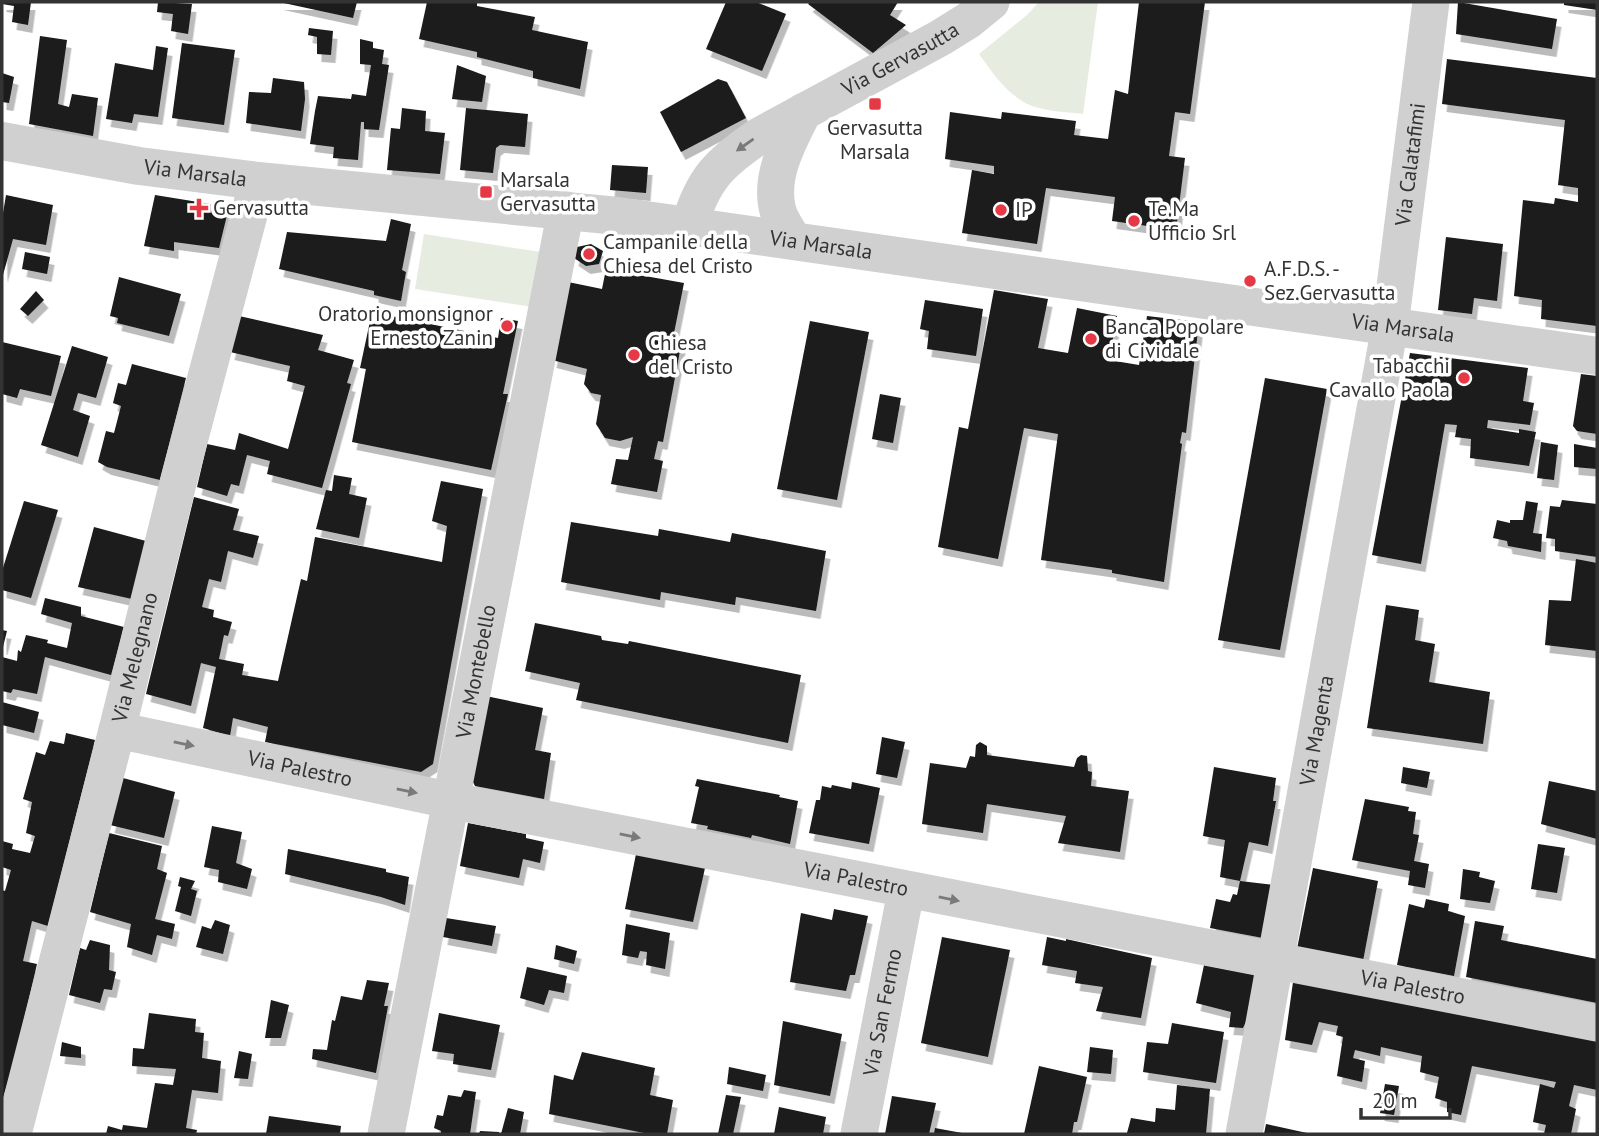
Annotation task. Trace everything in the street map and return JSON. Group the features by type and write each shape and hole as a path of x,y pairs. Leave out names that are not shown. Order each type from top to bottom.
{"street":[{"name":"Via Gervasutta","path":"689,226 697,199 713,173 735,153 759,136 940,38 992,2"},
{"name":"Via Calatafimi","path":"1390,326 1432,2"},
{"path":"794,241 779,215 776,187 781,162 804,111"},
{"name":"Via Marsala","path":"2,141 139,166 258,181 566,210 689,226 1597,356"},
{"name":"Via Melegnano","path":"13,1134 178,483 258,181"},
{"name":"Via Montebello","path":"386,1134 566,210"},
{"name":"Via Magenta","path":"1244,1134 1390,326"},
{"name":"Via Palestro","path":"117,730 453,801 906,891 1597,1023"},
{"name":"Via San Fermo","path":"859,1134 906,891"}],"shaded area":[{"path":"1039,2 1098,2 1083,114 1044,109 1020,100 1004,87 979,54"},
{"path":"424,234 541,252 533,307 415,289"}],"building":[{"path":"2,2 31,2 28,25 12,22 14,6"},
{"path":"158,2 192,4 188,34 171,31 173,14 157,12"},
{"path":"279,2 357,2 353,18"},
{"path":"427,2 477,2 477,6 535,17 532,30 588,42 580,89 533,78 533,71 477,57 477,52 419,39"},
{"path":"726,2 756,2 786,14 762,71 706,49"},
{"path":"898,2 890,15 906,25 873,53 808,4"},
{"path":"1139,2 1205,2 1190,114 1175,112 1169,156 1185,158 1176,230 1112,221 1115,197 1046,188 1037,244 962,233 972,170 994,174 994,166 945,159 950,112 1001,119 1002,112 1076,121 1074,135 1108,139 1115,90 1128,94"},
{"path":"1458,2 1557,19 1552,49 1456,34"},
{"path":"1564,2 1597,2 1597,10 1564,5"},
{"path":"309,28 333,31 331,55 317,54 317,37 308,35"},
{"path":"40,36 67,40 58,104 69,107 72,94 98,98 93,136 29,124"},
{"path":"360,39 373,42 373,48 384,50 382,64 389,65 379,130 364,129 364,122 361,122 358,160 333,158 334,147 310,144 318,96 351,99 352,94 366,96 371,65 360,64"},
{"path":"182,43 235,50 224,125 172,118"},
{"path":"156,46 168,48 158,117 134,114 132,123 106,119 115,63 153,70"},
{"path":"1447,59 1597,78 1597,326 1541,319 1542,300 1514,296 1523,200 1554,204 1555,198 1578,202 1578,188 1558,185 1565,120 1442,104"},
{"path":"457,65 486,76 482,102 452,99"},
{"path":"2,73 14,77 9,103 2,102"},
{"path":"273,78 304,82 301,131 246,123 249,92 271,93"},
{"path":"718,79 727,82 746,118 681,152 660,112"},
{"path":"402,108 426,111 425,131 445,133 440,174 387,170 391,128 400,129"},
{"path":"466,108 528,114 525,147 500,145 496,148 493,173 460,170"},
{"path":"612,165 648,167 646,193 610,190"},
{"path":"6,195 53,205 46,245 13,239 3,275 2,219"},
{"path":"155,195 229,207 219,248 174,242 174,251 144,246"},
{"path":"391,219 411,224 402,270 406,272 401,301 374,295 374,291 279,269 287,232 386,241"},
{"path":"1446,237 1503,244 1497,301 1474,298 1472,314 1438,310"},
{"name":"Campanile della Chiesa del Cristo","path":"591,244 603,251 599,264 586,266 574,258 577,247"},
{"path":"25,252 50,257 47,274 22,269"},
{"name":"Chiesa del Cristo","path":"606,269 684,283 673,338 682,340 663,442 658,441 654,459 663,461 657,492 611,484 616,459 628,460 633,437 620,441 605,438 596,424 601,395 591,393 584,384 587,369 552,360 568,282 602,289"},
{"path":"119,277 181,294 169,336 117,323 118,318 110,316"},
{"path":"994,290 1048,299 1038,348 1068,353 1077,308 1117,316 1109,360 1139,365 1147,316 1199,322 1186,433 1182,432 1180,443 1182,444 1164,582 1112,573 1112,570 1041,560 1058,434 1024,428 998,559 938,547 959,427 968,429"},
{"path":"36,291 44,300 28,316 20,309"},
{"path":"925,300 983,309 976,356 927,349 929,331 920,329"},
{"path":"372,312 498,338 501,318 518,321 503,394 508,394 491,470 352,442 366,369 360,368"},
{"path":"239,316 323,335 318,350 354,360 347,383 351,384 322,488 267,474 270,461 247,455 239,486 231,484 227,496 197,487 207,444 235,450 239,433 288,449 305,386 287,381 290,366 230,352"},
{"path":"810,321 869,332 837,500 777,489"},
{"path":"2,342 61,356 51,396 20,389 17,398 2,394"},
{"path":"72,346 108,357 96,398 78,393 73,410 90,416 78,457 41,445"},
{"path":"1410,353 1528,368 1523,401 1534,403 1530,425 1488,420 1487,428 1519,433 1519,429 1536,432 1529,466 1470,458 1471,439 1455,437 1457,425 1445,424 1421,564 1372,555"},
{"path":"132,364 186,378 160,480 107,467 98,462 106,431 114,433 121,406 113,403 118,383 126,385"},
{"path":"1581,374 1597,376 1597,434 1577,431 1573,426"},
{"path":"1265,378 1327,389 1280,650 1218,640"},
{"path":"880,394 901,398 893,443 872,439"},
{"path":"1541,442 1558,445 1554,480 1537,478"},
{"path":"1574,444 1597,448 1597,469 1574,467"},
{"path":"334,475 352,478 349,494 367,498 359,538 316,529 326,490 332,491"},
{"path":"441,481 483,489 433,764 421,772 265,742 268,727 233,718 230,736 203,728 216,667 201,663 191,706 146,694 194,497 239,509 233,530 259,536 253,558 228,551 221,582 209,579 202,607 214,610 213,617 232,622 228,636 224,635 219,659 244,664 242,675 278,681 301,579 307,581 315,537 442,562 447,526 432,521"},
{"path":"1562,500 1597,504 1597,557 1555,551 1555,539 1546,538 1550,506 1560,507"},
{"path":"24,501 58,510 31,598 2,590 2,571"},
{"path":"1526,501 1538,503 1533,533 1542,534 1541,552 1508,546 1507,541 1493,538 1497,520 1510,523 1510,520 1523,520"},
{"path":"571,522 658,536 659,529 730,542 732,533 826,551 816,611 736,597 735,605 661,592 660,600 561,582"},
{"path":"94,527 146,541 132,599 78,587"},
{"path":"1576,559 1597,563 1597,651 1545,645 1549,600 1571,601"},
{"path":"45,598 81,607 81,616 124,627 111,675 45,657 37,694 13,689 11,693 2,691 2,657 17,661 18,650 21,652 26,635 67,648 72,623 41,614"},
{"path":"1386,605 1419,610 1415,640 1435,644 1429,682 1490,692 1483,744 1367,728"},
{"path":"535,623 601,636 602,640 628,644 629,641 801,675 788,743 576,700 580,683 525,671"},
{"path":"2,630 7,631 3,647 2,647"},
{"path":"481,695 543,708 535,750 551,753 544,799 475,786 468,772"},
{"path":"2,702 39,712 34,733 2,725"},
{"path":"66,733 95,740 48,926 32,921 23,961 37,964 2,1102 2,890 5,891 11,870 2,867 2,841 13,844 12,849 30,853 35,836 26,833 32,802 23,799 36,752 45,755 50,741 64,744"},
{"path":"882,737 905,742 897,778 876,774"},
{"path":"980,742 987,746 987,755 1074,767 1077,758 1081,755 1087,756 1088,771 1092,772 1091,786 1129,791 1120,852 1058,843 1066,816 987,804 983,833 922,824 930,763 966,768 970,756 975,757 976,745"},
{"path":"1214,767 1276,778 1273,801 1276,801 1268,846 1249,842 1240,881 1220,877 1225,840 1203,836"},
{"path":"1403,767 1430,772 1427,788 1401,783"},
{"path":"123,778 175,792 164,838 110,825"},
{"path":"697,779 798,801 790,844 707,829 708,826 691,823 699,787 695,786"},
{"path":"1549,781 1597,791 1597,839 1541,824"},
{"path":"852,782 880,788 869,844 809,833 822,786 851,789"},
{"path":"1365,799 1409,807 1408,811 1416,812 1413,834 1419,835 1414,861 1429,864 1425,888 1408,885 1410,871 1352,860"},
{"path":"468,823 526,834 526,838 544,842 540,863 523,859 519,878 460,866"},
{"path":"212,826 242,832 236,863 252,869 247,889 218,882 219,870 204,867"},
{"path":"109,833 162,846 157,869 167,873 155,919 175,924 172,939 157,935 152,955 127,947 131,924 90,912"},
{"path":"1538,844 1565,848 1557,893 1531,889"},
{"path":"288,849 386,869 386,872 409,877 405,905 285,874"},
{"path":"636,854 705,868 693,922 625,909"},
{"path":"1313,868 1378,881 1363,961 1297,949"},
{"path":"1463,869 1480,872 1479,877 1495,881 1490,903 1460,899"},
{"path":"180,877 195,881 191,889 197,891 191,916 175,911 181,887 178,886"},
{"path":"1240,881 1275,885 1263,938 1210,928 1216,899 1230,902 1233,894 1237,895"},
{"path":"1426,899 1449,904 1448,911 1465,916 1454,976 1397,965 1409,904 1424,908"},
{"path":"834,909 868,916 855,975 850,975 846,991 790,982 801,913 832,920"},
{"path":"446,918 496,926 492,946 443,937"},
{"path":"215,920 230,925 223,954 196,947 202,926 211,929"},
{"path":"1475,921 1504,926 1501,940 1597,959 1597,1003 1466,977"},
{"path":"626,924 670,933 665,969 646,965 647,952 640,951 638,958 622,955"},
{"path":"942,937 1010,950 988,1057 921,1043"},
{"path":"1047,937 1152,958 1141,1018 1096,1011 1103,987 1075,983 1077,971 1042,965"},
{"path":"90,940 110,945 109,970 116,972 112,990 104,989 100,1003 69,995 80,948 86,950"},
{"path":"556,945 577,951 574,964 554,959"},
{"path":"1204,965 1256,975 1249,1015 1243,1028 1229,1027 1231,1012 1196,1003"},
{"path":"527,967 567,976 564,993 549,990 544,1005 520,998"},
{"path":"367,980 389,983 384,1006 388,1006 376,1073 312,1059 313,1049 327,1050 332,1020 335,1021 341,996 362,1000"},
{"path":"1293,982 1597,1040 1597,1090 1574,1085 1569,1106 1576,1109 1571,1134 1544,1134 1546,1125 1533,1122 1540,1084 1554,1088 1556,1082 1472,1066 1461,1115 1447,1112 1447,1102 1435,1098 1439,1077 1420,1072 1422,1056 1381,1047 1380,1056 1355,1050 1353,1058 1365,1061 1362,1082 1337,1076 1343,1037 1336,1035 1338,1026 1319,1022 1312,1045 1285,1040"},
{"path":"271,1000 289,1005 281,1038 265,1038"},
{"path":"149,1013 196,1019 195,1032 204,1033 202,1058 221,1061 218,1093 192,1090 186,1128 197,1130 196,1134 106,1134 108,1126 122,1130 123,1125 147,1128 155,1083 173,1085 176,1069 132,1066 133,1048 144,1049"},
{"path":"439,1013 500,1025 491,1070 453,1064 454,1054 432,1051"},
{"path":"783,1021 842,1034 830,1096 774,1085"},
{"path":"1172,1023 1224,1032 1216,1083 1143,1072 1147,1042 1168,1044"},
{"path":"62,1042 81,1047 81,1058 60,1056"},
{"path":"1090,1047 1113,1050 1111,1074 1087,1072"},
{"path":"239,1051 252,1054 248,1079 234,1078"},
{"path":"582,1052 655,1068 650,1095 673,1100 667,1134 649,1134 549,1114 554,1075 573,1080"},
{"path":"1039,1066 1087,1077 1072,1134 1024,1134"},
{"path":"729,1067 766,1075 763,1091 727,1084"},
{"path":"1385,1084 1399,1086 1394,1115 1380,1113"},
{"path":"1177,1085 1210,1089 1206,1134 1127,1133 1131,1118 1155,1122 1156,1108 1175,1110"},
{"path":"464,1090 476,1092 470,1134 441,1134 441,1131 434,1128 437,1115 443,1116 448,1095 461,1097"},
{"path":"726,1095 741,1097 733,1134 718,1134"},
{"path":"892,1096 936,1103 929,1134 885,1134"},
{"path":"779,1107 826,1117 823,1134 774,1134"},
{"path":"508,1108 524,1112 520,1134 501,1134"},
{"path":"269,1116 341,1126 340,1134 266,1134"},
{"path":"1266,1124 1307,1133 1307,1134 1264,1134"},
{"path":"935,1128 962,1133 934,1134"},
{"path":"480,1131 499,1132 499,1134 479,1134"}],"place":[{"name":"Gervasutta Marsala","path":"875,104"},
{"name":"Marsala Gervasutta","path":"486,192"},
{"name":"Gervasutta","path":"199,208"},
{"name":"IP","path":"1001,210"},
{"name":"Te.Ma Ufficio Srl","path":"1134,221"},
{"name":"Campanile della Chiesa del Cristo","path":"589,254"},
{"name":"A.F.D.S. - Sez.Gervasutta","path":"1250,281"},
{"name":"Oratorio monsignor Ernesto Zanin","path":"507,326"},
{"name":"Banca Popolare di Cividale","path":"1091,339"},
{"name":"Chiesa del Cristo","path":"634,355"},
{"name":"Tabacchi Cavallo Paola","path":"1464,378"}]}
